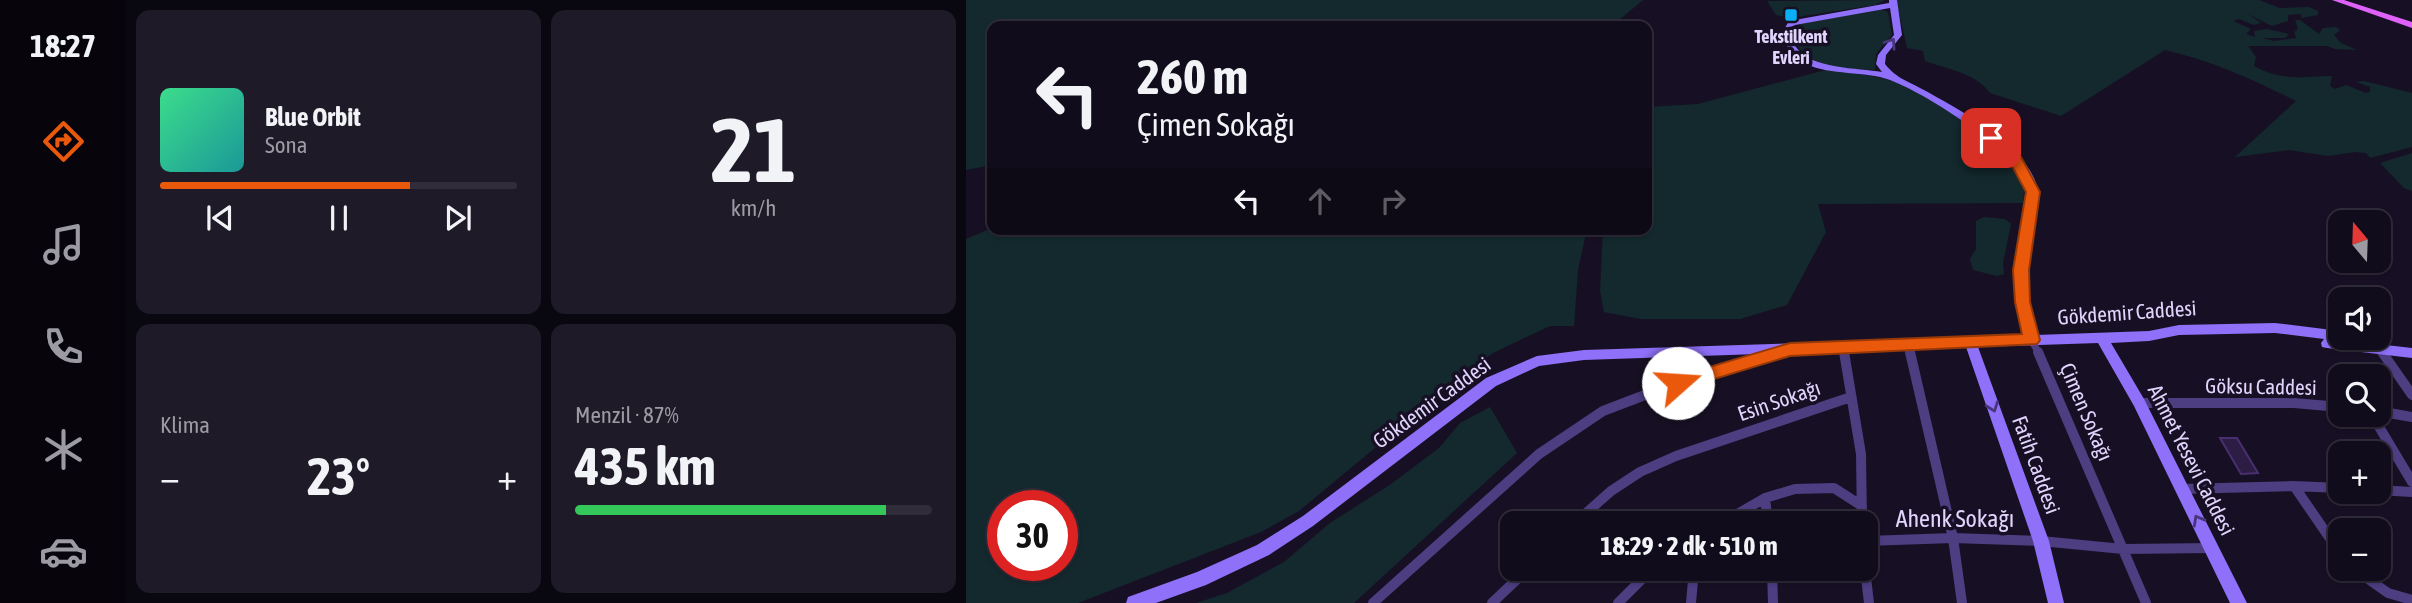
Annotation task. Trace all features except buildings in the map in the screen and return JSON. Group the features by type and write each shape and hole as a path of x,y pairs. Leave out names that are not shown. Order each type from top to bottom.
{"main road":[{"path":"2336,0 2412,23"},
{"path":"2346,0 2412,23"},
{"path":"1891,76 1880,64 1882,55 1898,35 1893,2"},
{"name":"Çimen Sokağı","path":"1893,2 1798,21 1789,26 1786,36 1793,50 1813,63 1891,76 1969,122 2016,160 2024,170 2033,192 2021,270 2022,302 2031,340"},
{"name":"Gökdemir Caddesi","path":"1134,603 1200,579 1263,550 1308,521 1491,382 1515,369 1558,357 2102,338 2179,330 2275,328 2328,335"},
{"path":"2149,335 2277,336 2328,341"},
{"name":"Ahmet Yesevi Caddesi","path":"2102,338 2139,403 2239,603"},
{"name":"Fatih Caddesi","path":"1970,342 2041,541 2056,603"},
{"path":"2391,345 2412,344"},
{"path":"2391,348 2412,353"}],"street":[{"name":"Çimen Sokağı","path":"2031,340 2043,360 2146,603"},
{"path":"1908,344 1952,538 1962,603"},
{"path":"1843,347 1861,454 1862,511"},
{"name":"Gökdemir Caddesi","path":"1373,603 1539,454 1603,411 1700,374 1790,349"},
{"path":"2380,350 2412,395"},
{"name":"Esin Sokağı","path":"1588,511 1611,491 1640,472 1676,456 1851,397"},
{"name":"Göksu Caddesi","path":"2139,403 2294,403 2328,406"},
{"path":"2391,413 2412,417"},
{"path":"2379,427 2412,482"},
{"path":"2294,486 2328,535"},
{"path":"2181,489 2328,487"},
{"path":"1743,511 1765,498 1795,489 1834,488 1862,506"},
{"path":"2391,491 2412,492"},
{"path":"1765,498 1767,511"},
{"name":"Ahenk Sokağı","path":"1878,541 1952,538 2041,541 2123,549 2213,548"},
{"path":"1492,603 1515,581"},
{"path":"1618,603 1640,581"},
{"path":"1691,603 1693,581"},
{"path":"1772,581 1773,603"},
{"path":"1866,581 1869,603"},
{"path":"2371,581 2388,593 2412,600"}],"green space":[{"path":"966,0 1643,0 1618,21 987,21 987,166 966,170"},
{"path":"1885,0 1875,5 1791,18 1776,15 1767,1"},
{"path":"1896,0 2259,0 2280,8 2309,7 2318,11 2318,15 2301,18 2301,14 2288,15 2288,21 2272,26 2248,14 2261,23 2254,25 2239,19 2233,21 2251,29 2246,34 2255,37 2254,31 2267,29 2289,34 2285,38 2262,38 2274,41 2296,38 2294,32 2298,29 2295,20 2300,20 2319,34 2323,28 2336,27 2340,30 2334,35 2341,43 2357,50 2327,46 2248,46 2256,57 2254,66 2282,76 2332,76 2330,86 2335,89 2346,85 2370,92 2370,87 2356,82 2364,81 2412,93 2412,147 2370,158 2366,153 2356,152 2328,156 2289,150 2235,157 2296,101 2232,71 2165,50 2061,116 1990,93 1969,76 1925,61 1923,51 1907,48"},
{"path":"1881,9 1888,12 1892,35 1876,54 1875,70 1843,68 1821,63 1803,53 1797,45 1801,40 1800,24 1803,22"},
{"path":"1829,69 1892,81 1926,97 1988,140 2017,172 2024,187 2023,203 1818,204 1826,232 1787,305 1740,319 1641,319 1604,312 1600,291 1603,235 1652,235 1652,107 1698,104"},
{"path":"2412,153 2412,191 2404,188 2380,163"},
{"path":"1984,217 2005,219 2011,224 2003,263 2004,274 1997,276 1973,270 1970,259 1976,249 1976,221"},
{"path":"987,230 987,235 1586,235 1578,270 1574,326 1550,326 1493,353 1299,511 1261,532 1078,603 966,603 966,239"},
{"path":"1490,407 1517,453 1354,603 1196,603 1227,593 1284,562 1330,523 1391,484 1439,448 1460,423"}],"place":[{"name":"Tekstilkent Evleri","path":"1791,15"}],"route":[{"path":"1678,383 1700,374 1790,349 2031,340 2022,302 2021,270 2023,243 2033,192 2024,170 1991,138"}]}
